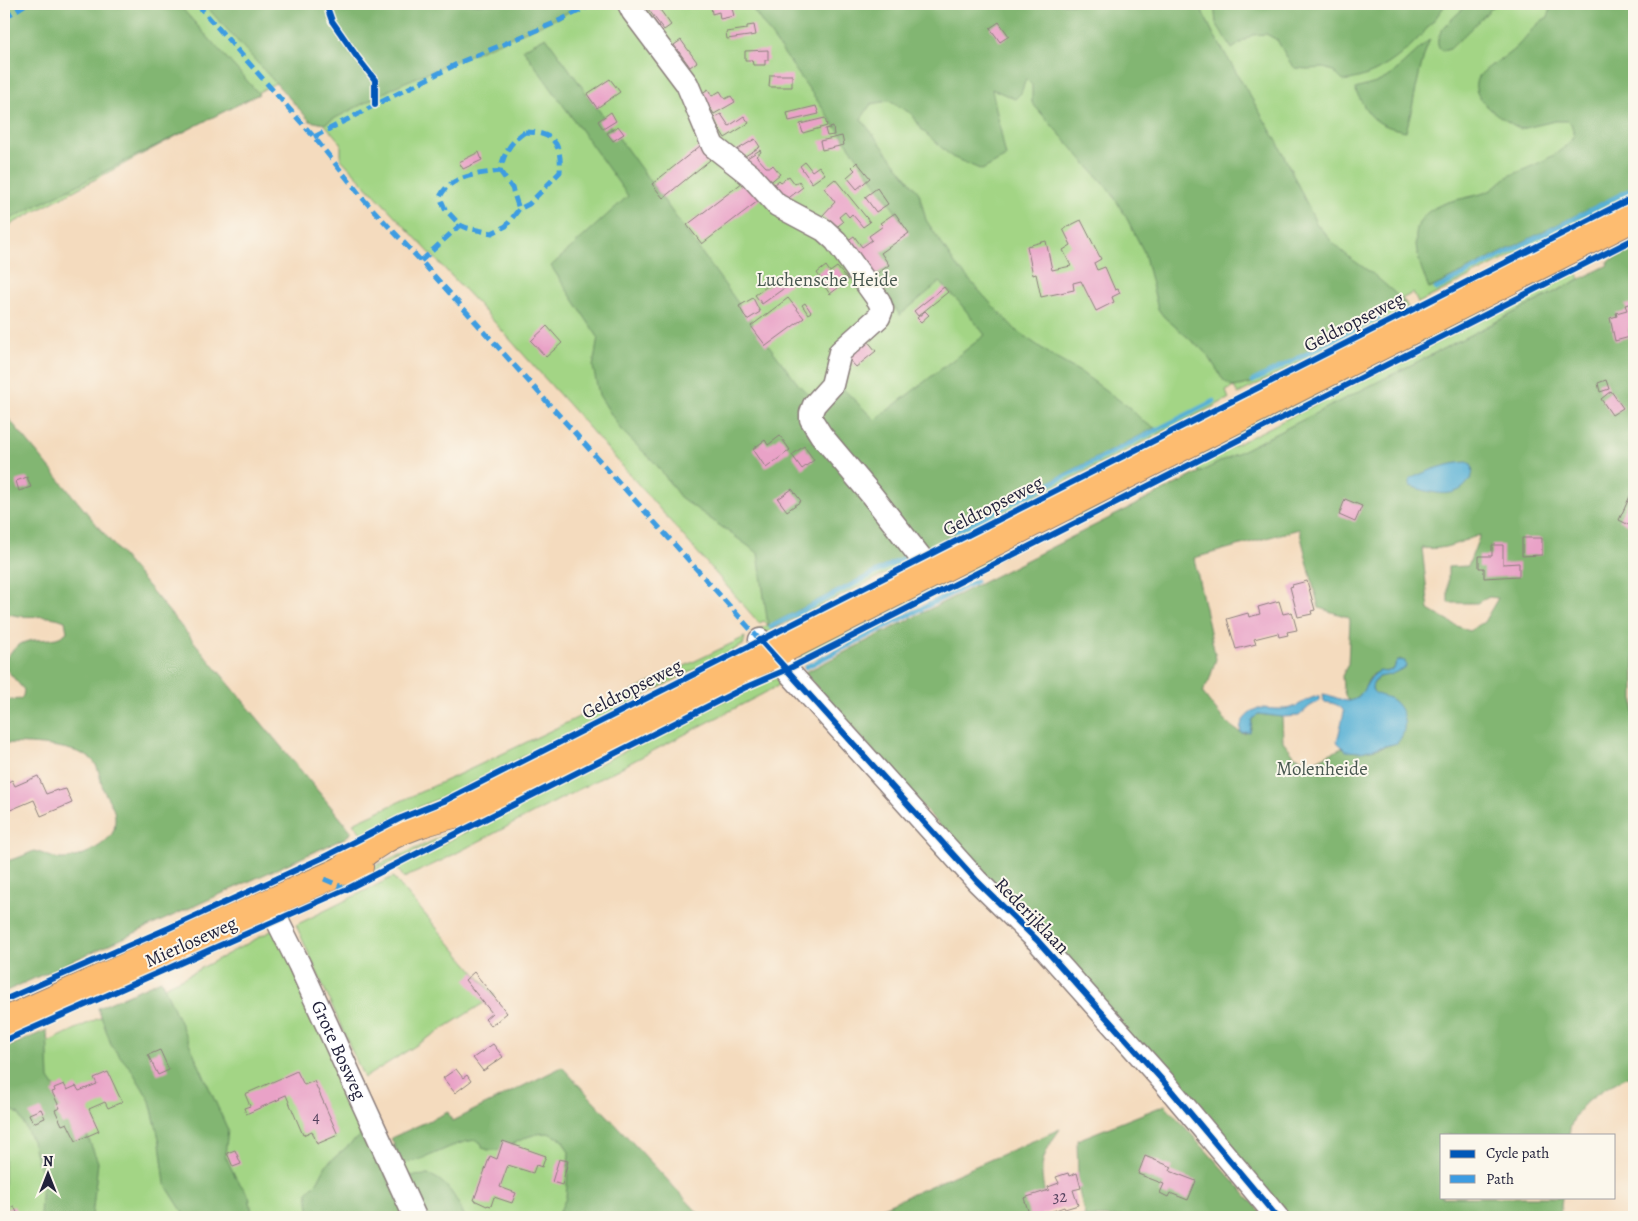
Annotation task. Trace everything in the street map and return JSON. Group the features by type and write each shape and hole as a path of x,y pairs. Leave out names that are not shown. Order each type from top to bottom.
{"main road":[{"name":"Geldropseweg","path":"377,853 432,837 462,812 766,648 931,575 1634,217"},
{"name":"Mierloseweg","path":"4,1022 269,904 377,853"}],"street":[{"path":"629,4 687,84 713,146 750,175 777,205 824,230 836,241 879,300 882,310 879,317 840,352 832,385 814,405 811,420 821,435 922,559 931,575"},
{"name":"Rederijklaan","path":"766,648 977,881 1037,940 1164,1082 1277,1217"},
{"name":"Grote Bosweg","path":"269,904 300,964 415,1217"}],"green space":[{"name":"Luchensche Heide","path":"4,4 1634,4 1634,181 1429,289 1634,186 1634,194 1418,303 1413,293 1232,385 1253,382 1252,380 1255,378 1405,302 1408,308 1238,394 1234,387 1226,391 1229,399 923,554 921,551 957,532 959,528 1154,428 768,619 769,625 911,552 915,559 766,633 757,630 768,625 764,621 759,623 577,414 478,304 341,159 341,143 283,79 4,228"},
{"path":"4,4 178,4 259,94 4,222"},
{"path":"204,4 584,4 557,18 403,83 324,124 310,121"},
{"path":"749,4 890,4 893,6 897,4 1201,4 1203,13 1214,35 1278,143 1316,223 1334,244 1405,302 1255,378 1253,383 1234,387 1224,381 1207,354 1164,317 1158,309 1144,252 1125,215 1111,192 1032,103 1032,85 1026,79 1021,93 1015,99 992,89 1006,157 982,170 952,157 922,130 912,114 889,101 871,104 861,119 919,193 926,220 955,264 1017,331 1057,359 1082,373 1130,408 1144,422 1155,428 959,528 958,532 921,551 817,414 836,382 875,420 985,335 959,302 940,282 900,315 855,253 900,218"},
{"path":"1214,4 1381,4 1391,6 1396,4 1446,4 1426,30 1389,64 1359,78 1343,81 1333,71 1324,68 1295,68 1277,40 1266,34 1252,35 1232,49 1216,23"},
{"path":"1468,4 1496,4 1450,49 1442,51 1438,45 1441,32"},
{"path":"1552,4 1591,6 1634,4 1634,186 1429,289 1416,247 1417,230 1424,215 1442,204 1490,191 1509,176 1541,162 1565,147 1572,138 1574,130 1568,121 1555,121 1521,129 1495,113 1486,105 1476,89 1477,80 1483,72 1505,57 1538,24 1548,17"},
{"path":"546,37 761,335 798,384 810,396 799,420 819,440 913,551 768,626 758,553 680,497 656,464 621,430 599,395 593,367 598,337 551,266 628,196 523,49"},
{"path":"1430,39 1422,61 1406,131 1380,123 1364,107 1355,89 1376,83 1390,76"},
{"name":"Molenheide","path":"1634,248 1634,1073 1593,1096 1584,1104 1572,1123 1569,1134 1440,1134 1440,1198 1562,1198 1560,1217 1288,1217 804,673 1608,265 1607,262","holes":["1299,529 1319,608 1348,617 1350,620 1348,664 1342,676 1346,698 1350,701 1363,692 1372,676 1394,669 1396,662 1401,659 1402,669 1378,677 1372,686 1373,692 1377,694 1396,743 1376,749 1354,752 1342,748 1312,762 1295,756 1283,741 1282,717 1258,714 1252,720 1251,729 1245,734 1233,728 1202,692 1209,681 1216,659 1194,558","1480,535 1468,566 1448,567 1448,603 1477,603 1489,597 1498,598 1484,622 1469,631 1429,610 1422,548 1445,547"]},
{"path":"1561,264 1571,267 1193,459 1197,449"},
{"path":"1577,271 1580,279 1199,473 1196,465"},
{"path":"4,413 352,832 345,838 4,992 4,862 34,851 60,859 67,859 90,852 109,838 114,830 115,814 103,789 97,768 90,758 81,753 60,747 4,743 4,698 20,699 23,696 24,690 6,669 4,662 12,651 28,641 52,639 60,637 67,632 65,621 58,618 19,616 4,612"},
{"path":"1172,462 1180,466 1068,521 1092,502"},
{"path":"1011,550 799,659 802,650 980,559"},
{"path":"745,637 743,645 452,793 402,814 362,834 353,823 475,767"},
{"path":"741,654 738,662 350,854 271,889 276,883 448,802"},
{"path":"759,671 769,674 435,843 348,884 343,882 343,880 435,840 468,819"},
{"path":"777,677 783,681 776,687 443,860 404,878 396,866 745,690"},
{"path":"393,877 495,996 364,1078 296,925"},
{"path":"284,924 388,1147 580,1091 692,1217 4,1217 4,1063 179,980"},
{"path":"161,980 228,1130 225,1155 236,1178 249,1196 253,1217 186,1217 165,1184 160,1143 150,1101 131,1069 112,1047 98,1008"},
{"path":"47,1030 49,1079 87,1135 98,1162 92,1217 40,1217 42,1178 32,1141 19,1114 4,1106 4,1049"},
{"path":"562,1067 702,1217 557,1217 566,1198 569,1152 562,1139 548,1133 527,1137 500,1150 483,1148 481,1143 476,1140 466,1141 422,1159 403,1163 391,1138 448,1112 452,1121"},
{"path":"1165,1105 1266,1217 1078,1217 1085,1216 1076,1179 1078,1175 1077,1140"},
{"path":"1060,1129 1047,1150 1042,1166 1047,1206 1030,1212 1031,1217 860,1217"},
{"path":"365,1131 405,1217 310,1217 307,1192 318,1181 326,1165"},
{"path":"429,1175 447,1186 465,1217 428,1217 409,1176"}],"water":[{"path":"1467,462 1471,464 1472,476 1463,488 1456,491 1441,493 1425,491 1410,486 1410,479 1423,473"},
{"path":"1399,660 1405,661 1406,667 1390,675 1378,677 1372,687 1375,693 1391,699 1400,708 1404,720 1401,738 1397,743 1361,752 1346,751 1337,742 1344,712 1333,703 1324,702 1323,694 1347,701 1355,699 1375,674 1380,671 1386,672 1394,669 1396,662"},
{"path":"1319,696 1319,701 1299,716 1282,717 1258,714 1252,720 1250,732 1241,733 1240,729 1243,721 1258,708 1290,708"}],"building":[{"path":"656,4 671,25 664,30 648,9"},
{"path":"731,4 734,16 720,19 719,12 712,14 711,6"},
{"path":"999,22 1009,36 1000,42 990,28"},
{"path":"754,25 756,35 727,39 726,32 747,29 747,26"},
{"path":"681,40 697,62 690,67 674,45"},
{"path":"768,50 768,60 765,60 765,65 753,65 752,60 745,60 745,51"},
{"path":"770,75 792,75 792,87 769,87"},
{"path":"610,79 620,92 597,108 587,94"},
{"path":"708,89 712,96 720,91 725,99 731,96 735,102 714,114 701,94"},
{"path":"816,106 819,114 789,121 787,113"},
{"path":"611,112 616,121 603,129 598,121"},
{"path":"721,114 729,126 744,116 749,123 725,138 713,118"},
{"path":"825,118 827,126 803,133 800,124"},
{"path":"618,126 624,134 613,141 607,133"},
{"path":"833,127 834,135 827,136 825,129"},
{"path":"842,136 844,145 822,150 820,141"},
{"path":"755,139 760,147 740,159 735,151"},
{"path":"700,146 710,160 663,198 652,184"},
{"path":"760,150 761,152 756,156 766,167 773,165 780,174 767,185 742,161"},
{"path":"479,152 482,160 463,169 459,162"},
{"path":"805,162 812,171 819,166 825,174 812,183 800,166"},
{"path":"857,162 870,178 857,189 847,177 855,170 852,167"},
{"path":"789,176 795,184 799,181 803,187 786,200 772,186 779,180 781,182"},
{"path":"747,179 762,198 702,244 687,225"},
{"path":"835,179 870,222 863,227 852,214 849,217 845,212 839,217 843,222 834,229 822,216 835,202 824,188"},
{"path":"877,188 888,204 876,212 865,197"},
{"path":"895,213 909,233 881,253 889,265 870,279 844,243 854,236 862,247 872,240 869,236 883,226 880,223"},
{"path":"1081,220 1101,259 1094,263 1097,270 1105,267 1115,290 1118,289 1120,293 1112,297 1114,302 1096,311 1081,281 1073,283 1074,290 1041,297 1036,274 1033,275 1027,246 1046,241 1052,270 1071,266 1063,250 1071,245 1063,229"},
{"path":"826,266 830,272 837,267 848,280 830,294 817,273"},
{"path":"784,274 790,284 762,304 755,295"},
{"path":"944,287 948,292 918,316 914,311"},
{"path":"753,298 760,312 747,320 739,306"},
{"path":"788,298 804,318 766,346 751,326"},
{"path":"805,303 811,312 808,314 802,305"},
{"path":"1634,303 1634,328 1628,329 1630,337 1615,341 1610,318 1617,316 1616,313 1627,310 1625,305"},
{"path":"925,311 929,315 921,322 917,318"},
{"path":"547,326 562,343 546,357 531,341"},
{"path":"866,339 876,351 856,367 846,356"},
{"path":"1606,380 1609,389 1600,392 1598,383"},
{"path":"1611,391 1623,408 1612,415 1601,399"},
{"path":"780,436 790,450 766,468 753,449 765,440 768,445"},
{"path":"804,446 814,460 802,469 792,455"},
{"path":"27,477 31,487 19,491 16,481"},
{"path":"792,489 801,501 787,511 778,499"},
{"path":"1632,492 1634,493 1634,514 1629,525 1619,520"},
{"path":"1345,499 1362,506 1355,522 1339,515"},
{"path":"1522,538 1542,538 1542,555 1522,556"},
{"path":"1492,545 1503,545 1503,564 1519,563 1519,576 1484,578 1484,568 1479,568 1479,556 1492,556"},
{"path":"1307,581 1315,610 1311,611 1312,614 1298,617 1290,587"},
{"path":"1279,601 1283,614 1292,612 1297,630 1287,632 1288,635 1279,637 1278,633 1254,639 1256,644 1236,649 1227,619 1248,613 1249,617 1260,614 1258,607"},
{"path":"38,776 46,794 66,789 72,803 41,816 34,800 8,811 4,801 4,790 8,788 6,783 12,780 15,786"},
{"path":"474,972 507,1013 491,1026 485,1019 492,1013 465,980"},
{"path":"493,1044 503,1057 483,1071 473,1058"},
{"path":"160,1050 169,1070 158,1075 148,1055"},
{"path":"456,1069 463,1078 467,1075 471,1081 455,1093 443,1078"},
{"path":"297,1071 304,1085 314,1081 338,1135 317,1144 312,1131 303,1135 286,1095 246,1114 244,1108 250,1106 245,1094"},
{"path":"108,1072 122,1102 108,1108 105,1102 89,1109 99,1131 76,1141 67,1123 62,1125 55,1110 60,1108 52,1092 55,1091 54,1088 64,1084 67,1090 76,1086 79,1091 97,1084 94,1078"},
{"path":"41,1109 45,1118 33,1123 29,1114"},
{"path":"503,1141 546,1156 542,1167 536,1165 533,1173 508,1165 500,1187 516,1193 512,1203 494,1197 491,1206 487,1206 474,1200 490,1156 497,1159"},
{"path":"235,1150 241,1164 233,1167 227,1153"},
{"path":"1145,1156 1172,1167 1170,1171 1196,1181 1188,1200 1170,1193 1168,1197 1160,1193 1164,1184 1138,1174"},
{"path":"559,1159 568,1161 562,1185 552,1182"},
{"path":"1068,1173 1069,1176 1077,1173 1081,1188 1073,1190 1078,1205 1030,1217 1024,1198 1049,1190 1048,1187 1059,1183 1056,1177"},
{"path":"14,1206 19,1217 4,1217 4,1210"}],"waterway":[{"path":"1436,289 1634,188"},
{"path":"1253,381 1380,317"},
{"path":"957,531 1214,401"},
{"path":"771,627 906,557"},
{"path":"806,667 976,581"}],"marked path":[{"path":"4,18 26,4"},
{"path":"197,4 314,137 365,201 760,640"},
{"path":"314,137 463,61 552,24 594,4"},
{"path":"525,132 543,134 554,142 559,154 560,172 529,204 519,209 506,226 492,233 460,225 445,209 440,197 451,184 458,180 483,173 500,171 508,148 525,132"},
{"path":"500,171 512,188 519,209"},
{"path":"421,261 460,225"},
{"path":"324,879 347,889"}],"cycle path":[{"path":"326,4 332,21 375,80 375,105"},
{"path":"4,1000 169,928 322,858 401,818 444,801 1634,197"},
{"path":"4,1041 347,889 744,688 786,670 1634,239"},
{"path":"760,640 977,881 1037,940 1164,1082 1277,1217"}]}
